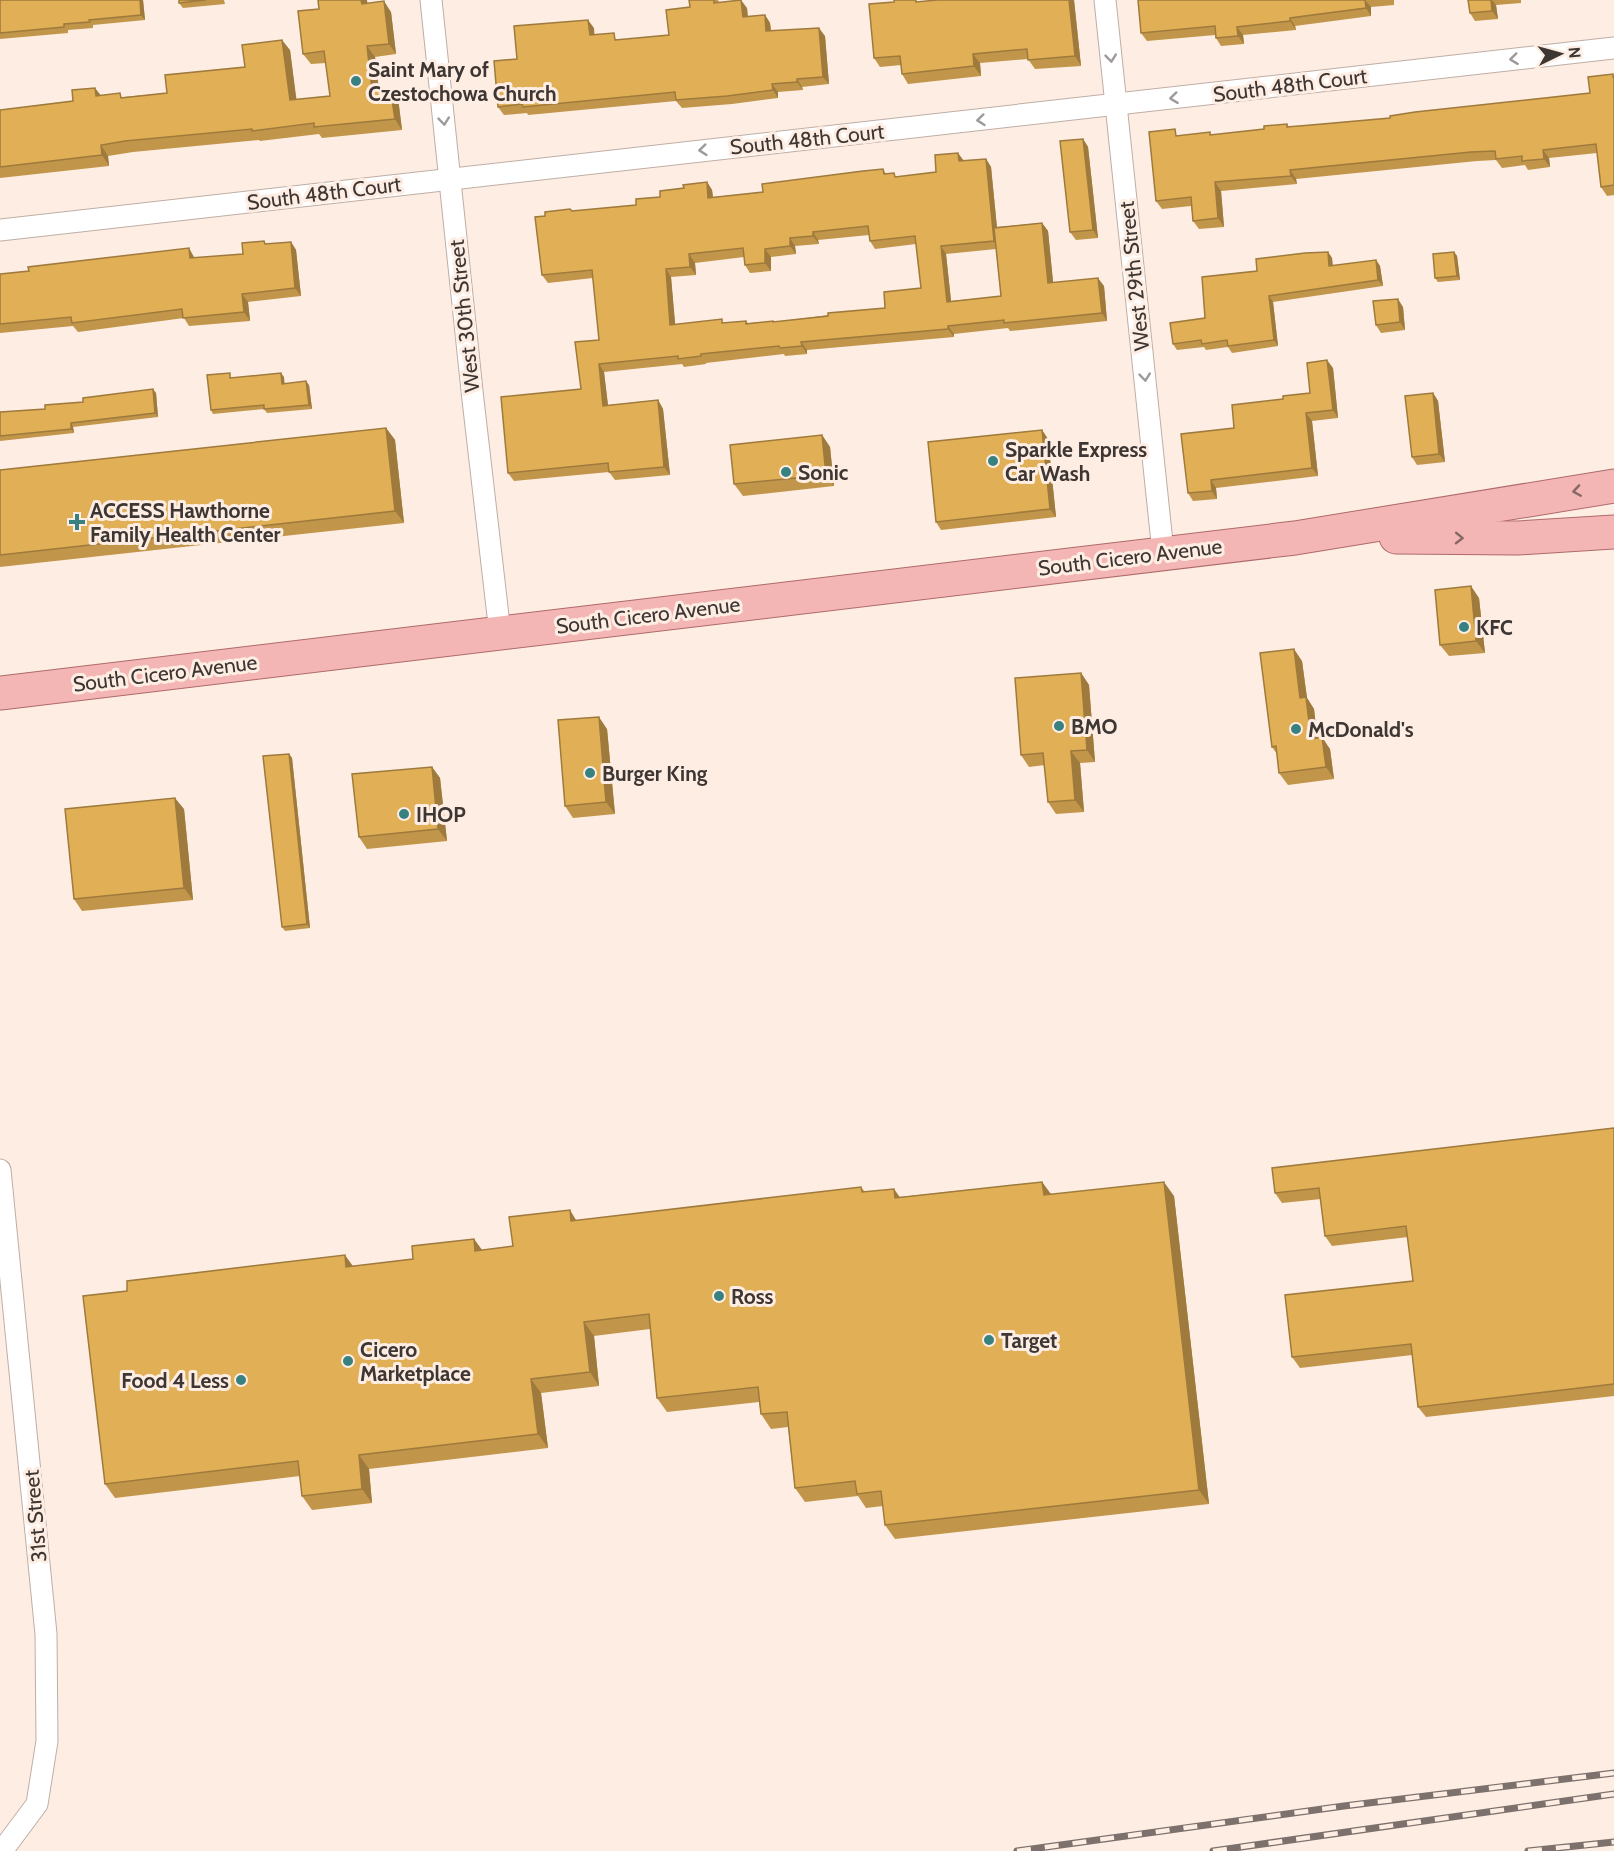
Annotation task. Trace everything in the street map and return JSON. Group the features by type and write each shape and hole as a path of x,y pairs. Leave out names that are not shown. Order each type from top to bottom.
{"main road":[{"name":"South Cicero Avenue","path":"0,693 1295,538 1614,486"},
{"name":"South Cicero Avenue","path":"1295,538 1518,538 1614,532"}],"street":[{"name":"West 30th Street","path":"431,0 500,633"},
{"name":"West 29th Street","path":"1105,0 1163,552"},
{"name":"South 48th Court","path":"0,230 1614,48"},
{"name":"31st Street","path":"0,1170 46,1634 47,1742 37,1804 2,1851"}],"building":[{"path":"0,0 140,0 141,15 89,20 90,22 64,24 64,27 0,33"},
{"path":"179,0 206,0 179,3"},
{"path":"318,0 361,0 362,4 384,1 389,44 367,46 372,90 390,88 395,119 314,127 314,123 252,131 252,129 125,141 101,145 102,155 0,167 0,110 73,101 72,90 95,88 96,96 120,93 121,98 167,93 165,75 245,67 242,45 282,40 290,100 330,96 324,51 303,54 298,11 319,9"},
{"path":"689,0 714,0 714,3 741,0 743,17 765,15 766,31 819,28 823,77 797,79 797,82 772,84 773,90 727,96 676,100 675,92 523,107 522,104 498,107 494,61 517,59 514,26 588,20 590,35 614,33 615,40 669,35 666,10 690,7"},
{"path":"894,0 916,0 916,2 1069,0 1075,56 1028,60 1027,49 973,54 974,66 902,74 900,56 874,58 869,4 894,2"},
{"path":"1138,0 1365,0 1366,8 1237,27 1238,36 1216,38 1215,26 1141,33"},
{"path":"1468,0 1491,0 1492,11 1470,13"},
{"path":"1613,74 1614,185 1601,187 1596,144 1543,150 1544,159 1522,161 1522,156 1496,159 1495,151 1471,152 1290,170 1291,176 1215,182 1218,218 1193,221 1191,197 1156,201 1149,132 1175,129 1176,136 1210,132 1210,135 1264,129 1264,126 1287,124 1287,127 1390,118 1390,116 1415,112 1590,93 1588,77"},
{"path":"1083,139 1093,230 1070,232 1060,141"},
{"path":"958,153 959,161 986,159 994,241 941,246 947,302 1001,296 994,228 1042,223 1048,283 1098,278 1102,313 948,326 948,329 801,342 802,346 780,348 779,346 701,354 701,356 678,359 678,356 599,364 603,406 658,400 664,467 609,472 608,463 508,473 501,397 581,389 575,342 599,340 592,270 542,275 535,217 545,216 545,212 570,209 572,211 636,205 636,199 660,197 660,191 707,182 708,198 763,192 762,184 863,171 883,169 884,174 894,173 895,177 936,172 935,155","holes":["868,226 870,241 915,236 921,288 884,292 885,308 828,313 828,316 773,322 722,323 722,319 670,325 666,269 690,267 689,254 743,248 745,265 765,263 765,249 790,246 790,238 813,236 813,232"]},
{"path":"264,241 265,244 291,242 295,288 242,294 244,312 183,318 182,309 72,323 71,317 0,324 0,274 29,271 28,267 189,248 190,258 243,254 242,243"},
{"path":"1328,252 1329,266 1376,260 1378,280 1269,296 1274,340 1228,346 1227,340 1202,344 1201,340 1173,344 1170,323 1205,318 1202,277 1257,271 1256,259"},
{"path":"1454,252 1457,276 1435,278 1433,254"},
{"path":"1398,299 1400,322 1376,325 1373,301"},
{"path":"1327,360 1333,410 1306,413 1312,468 1211,480 1212,491 1188,493 1181,434 1234,428 1232,405 1283,399 1283,396 1310,393 1307,363"},
{"path":"230,373 230,378 281,373 282,384 306,381 309,405 264,409 264,405 211,410 207,375"},
{"path":"153,389 155,413 71,423 71,429 0,436 0,412 45,409 45,405 83,402 83,398"},
{"path":"1433,393 1439,454 1412,457 1405,396"},
{"path":"386,428 395,511 0,555 0,470"},
{"path":"1042,430 1050,509 936,522 928,442"},
{"name":"Sonic","path":"822,435 826,475 734,484 730,445"},
{"name":"KFC","path":"1471,586 1476,641 1440,645 1435,590"},
{"name":"McDonald's","path":"1294,649 1300,698 1306,697 1311,739 1322,737 1326,767 1279,773 1276,746 1272,747 1260,653"},
{"name":"BMO","path":"1081,673 1087,750 1071,751 1075,800 1048,802 1043,753 1021,755 1015,678"},
{"name":"Burger King","path":"599,717 606,802 565,806 558,720"},
{"path":"289,754 307,924 282,927 263,756"},
{"name":"IHOP","path":"432,767 438,829 359,837 352,774"},
{"path":"175,798 184,888 74,899 65,809"},
{"path":"1614,1128 1614,1384 1418,1407 1411,1344 1292,1357 1285,1295 1413,1281 1406,1226 1325,1236 1319,1188 1275,1193 1272,1168"},
{"path":"1042,1182 1044,1195 1164,1182 1199,1490 885,1525 881,1491 857,1494 855,1481 795,1488 787,1412 761,1414 758,1387 657,1398 649,1314 584,1322 590,1372 531,1379 538,1434 359,1455 362,1489 302,1496 298,1461 105,1484 83,1296 127,1291 127,1281 345,1255 346,1267 413,1259 412,1246 474,1239 475,1251 513,1246 509,1217 570,1210 571,1221 861,1187 862,1192 894,1189 895,1198"}],"railway":[{"path":"1017,1851 1344,1806 1614,1773"},
{"path":"1213,1851 1614,1794"},
{"path":"1528,1851 1614,1842"}],"place":[{"name":"Saint Mary of Czestochowa Church","path":"356,81"},
{"name":"Sparkle Express Car Wash","path":"993,461"},
{"name":"Sonic","path":"786,472"},
{"name":"ACCESS Hawthorne Family Health Center","path":"77,522"},
{"name":"KFC","path":"1464,627"},
{"name":"BMO","path":"1059,726"},
{"name":"McDonald's","path":"1296,729"},
{"name":"Burger King","path":"590,773"},
{"name":"IHOP","path":"404,814"},
{"name":"Ross","path":"719,1296"},
{"name":"Target","path":"989,1340"},
{"name":"Cicero Marketplace","path":"348,1361"},
{"name":"Food 4 Less","path":"241,1380"}]}
